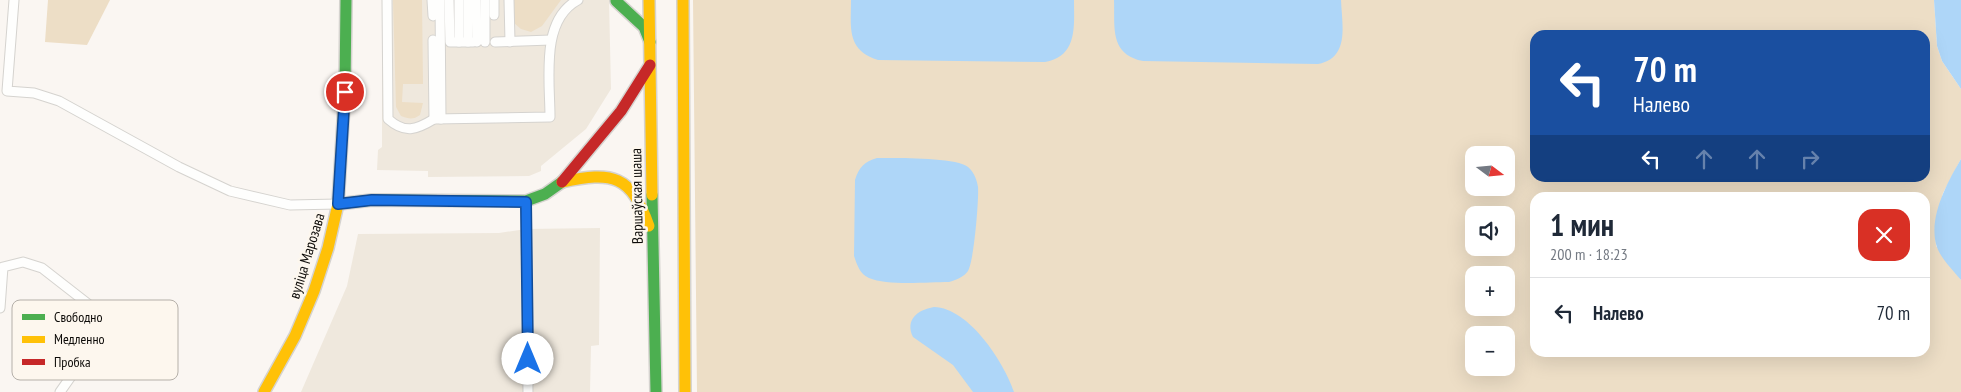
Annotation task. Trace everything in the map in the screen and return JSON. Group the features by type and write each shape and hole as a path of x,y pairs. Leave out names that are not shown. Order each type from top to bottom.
{"main road":[{"name":"вуліца Марозава","path":"264,392 295,336 314,291 328,248 338,204 346,69 346,0"},
{"name":"Варшаўская шаша","path":"649,0 656,392"},
{"path":"683,0 685,392"},
{"path":"614,1 644,26 650,42"},
{"path":"338,204 372,200 526,202 545,194 562,182 621,111 650,65"},
{"path":"562,182 590,176 621,182 632,191 642,208 652,233"}],"lane":[{"path":"14,0 7,90 34,93 59,102 179,167 230,191 290,205 338,204"},
{"path":"387,0 388,119 398,128 418,129 438,119 550,117 551,40 556,23 569,5 578,0"},
{"path":"432,0 433,16"},
{"path":"438,119 440,0"},
{"path":"449,0 450,42 472,42"},
{"path":"459,0 472,42"},
{"path":"468,0 472,42"},
{"path":"472,42 476,0"},
{"path":"472,42 485,0"},
{"path":"494,0 494,15"},
{"path":"509,0 510,42"},
{"path":"433,40 438,119"},
{"path":"495,42 551,40"},
{"path":"526,202 528,392"},
{"path":"0,308 3,268 23,262 42,268 83,300"},
{"path":"60,392 68,380"}],"shaded area":[{"path":"48,0 110,0 87,45 45,42"},
{"path":"382,0 609,0 611,89 586,129 541,166 541,171 529,176 428,177 428,171 377,170 378,150 382,147"},
{"path":"393,0 422,0 423,84 403,84 402,102 423,103 420,115 413,118 401,116 396,107"},
{"path":"514,0 561,0 542,26 531,32 521,29 514,23"},
{"path":"693,0 1934,0 1937,46 1942,61 1961,89 1961,159 1943,193 1935,229 1936,246 1961,280 1961,392 697,392"},
{"path":"600,228 599,345 591,346 590,392 301,392 347,286 358,234 499,233 526,229"}],"water":[{"path":"851,0 1074,0 1074,29 1069,47 1056,59 1045,62 878,60 868,56 855,44 851,28"},
{"path":"1114,0 1341,0 1342,39 1340,48 1335,55 1328,61 1318,64 1143,61 1124,52 1119,46 1115,29"},
{"path":"1934,0 1961,0 1961,89 1942,61 1937,46"},
{"path":"877,158 951,161 968,167 972,171 978,187 977,216 970,265 964,275 949,282 897,283 869,278 861,272 854,256 855,180 863,166"},
{"path":"1961,159 1961,280 1940,254 1934,233 1937,211 1941,200 1950,178"},
{"path":"934,307 960,316 972,326 994,352 1014,392 973,392 953,365 913,337 911,326 914,317 928,308"}],"traffic: fast":[{"path":"345,88 346,0"},
{"path":"616,1 644,27 650,42"},
{"path":"338,204 372,200 526,201 545,194 562,182"},
{"path":"652,195 656,392"}],"traffic: slow":[{"path":"649,0 652,195"},
{"path":"683,0 685,392"},
{"path":"264,392 295,336 314,291 328,248 338,204 345,88"},
{"path":"562,182 595,177 618,181 635,196 649,226"}],"traffic: jam":[{"path":"562,182 621,111 650,65"}],"route":[{"path":"345,92 338,204 372,200 526,202 528,359"}]}
